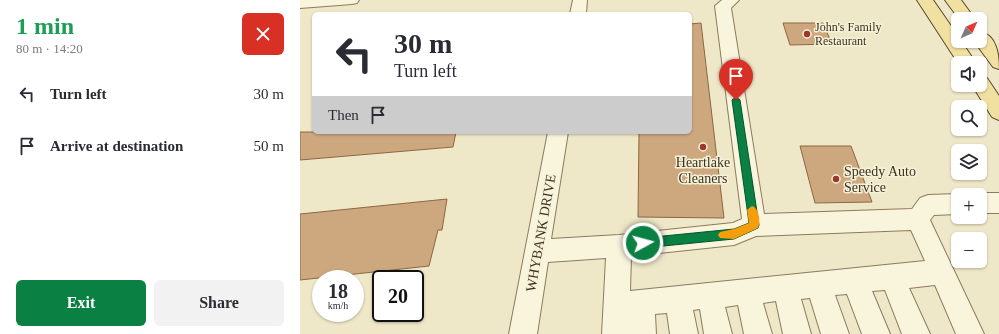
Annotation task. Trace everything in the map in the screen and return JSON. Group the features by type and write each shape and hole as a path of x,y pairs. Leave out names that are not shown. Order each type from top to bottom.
{"main road":[{"path":"925,0 962,56"},
{"path":"953,0 962,12"},
{"path":"987,47 999,63"},
{"path":"986,92 999,112"}],"street":[{"path":"300,3 352,0"},
{"path":"578,12 580,0"},
{"path":"732,0 723,6 754,225"},
{"name":"WHYBANK DRIVE","path":"523,334 558,134"},
{"path":"987,203 999,203"},
{"path":"537,251 619,246 734,234 754,225 918,218 928,205 951,204"},
{"path":"918,218 970,334"},
{"path":"619,246 629,304 642,334"},
{"path":"629,304 941,272"},
{"path":"892,277 916,334"},
{"path":"855,280 876,334"},
{"path":"818,284 835,334"},
{"path":"785,288 797,334"},
{"path":"747,291 758,334"},
{"path":"710,295 718,334"},
{"path":"678,298 684,334"},
{"path":"616,334 629,304"}],"building":[{"path":"701,23 724,218 638,217 639,134 692,134 692,24"},
{"name":"John's Family Restaurant","path":"783,23 823,23 832,44 790,45"},
{"path":"300,132 312,132 312,134 456,134 453,147 300,160"},
{"name":"Speedy Auto Service","path":"800,146 851,146 872,202 815,203"},
{"path":"447,199 442,230 438,230 429,266 392,270 372,270 372,272 364,273 364,270 312,270 312,279 300,280 300,214"}],"slow traffic":[{"path":"723,235 734,234 754,225 752,210"}],"place":[{"name":"John's Family Restaurant","path":"807,34"},
{"name":"Heartlake Cleaners","path":"703,147"},
{"name":"Speedy Auto Service","path":"836,179"}],"route":[{"path":"643,243 734,234 754,225 736,100"}]}
